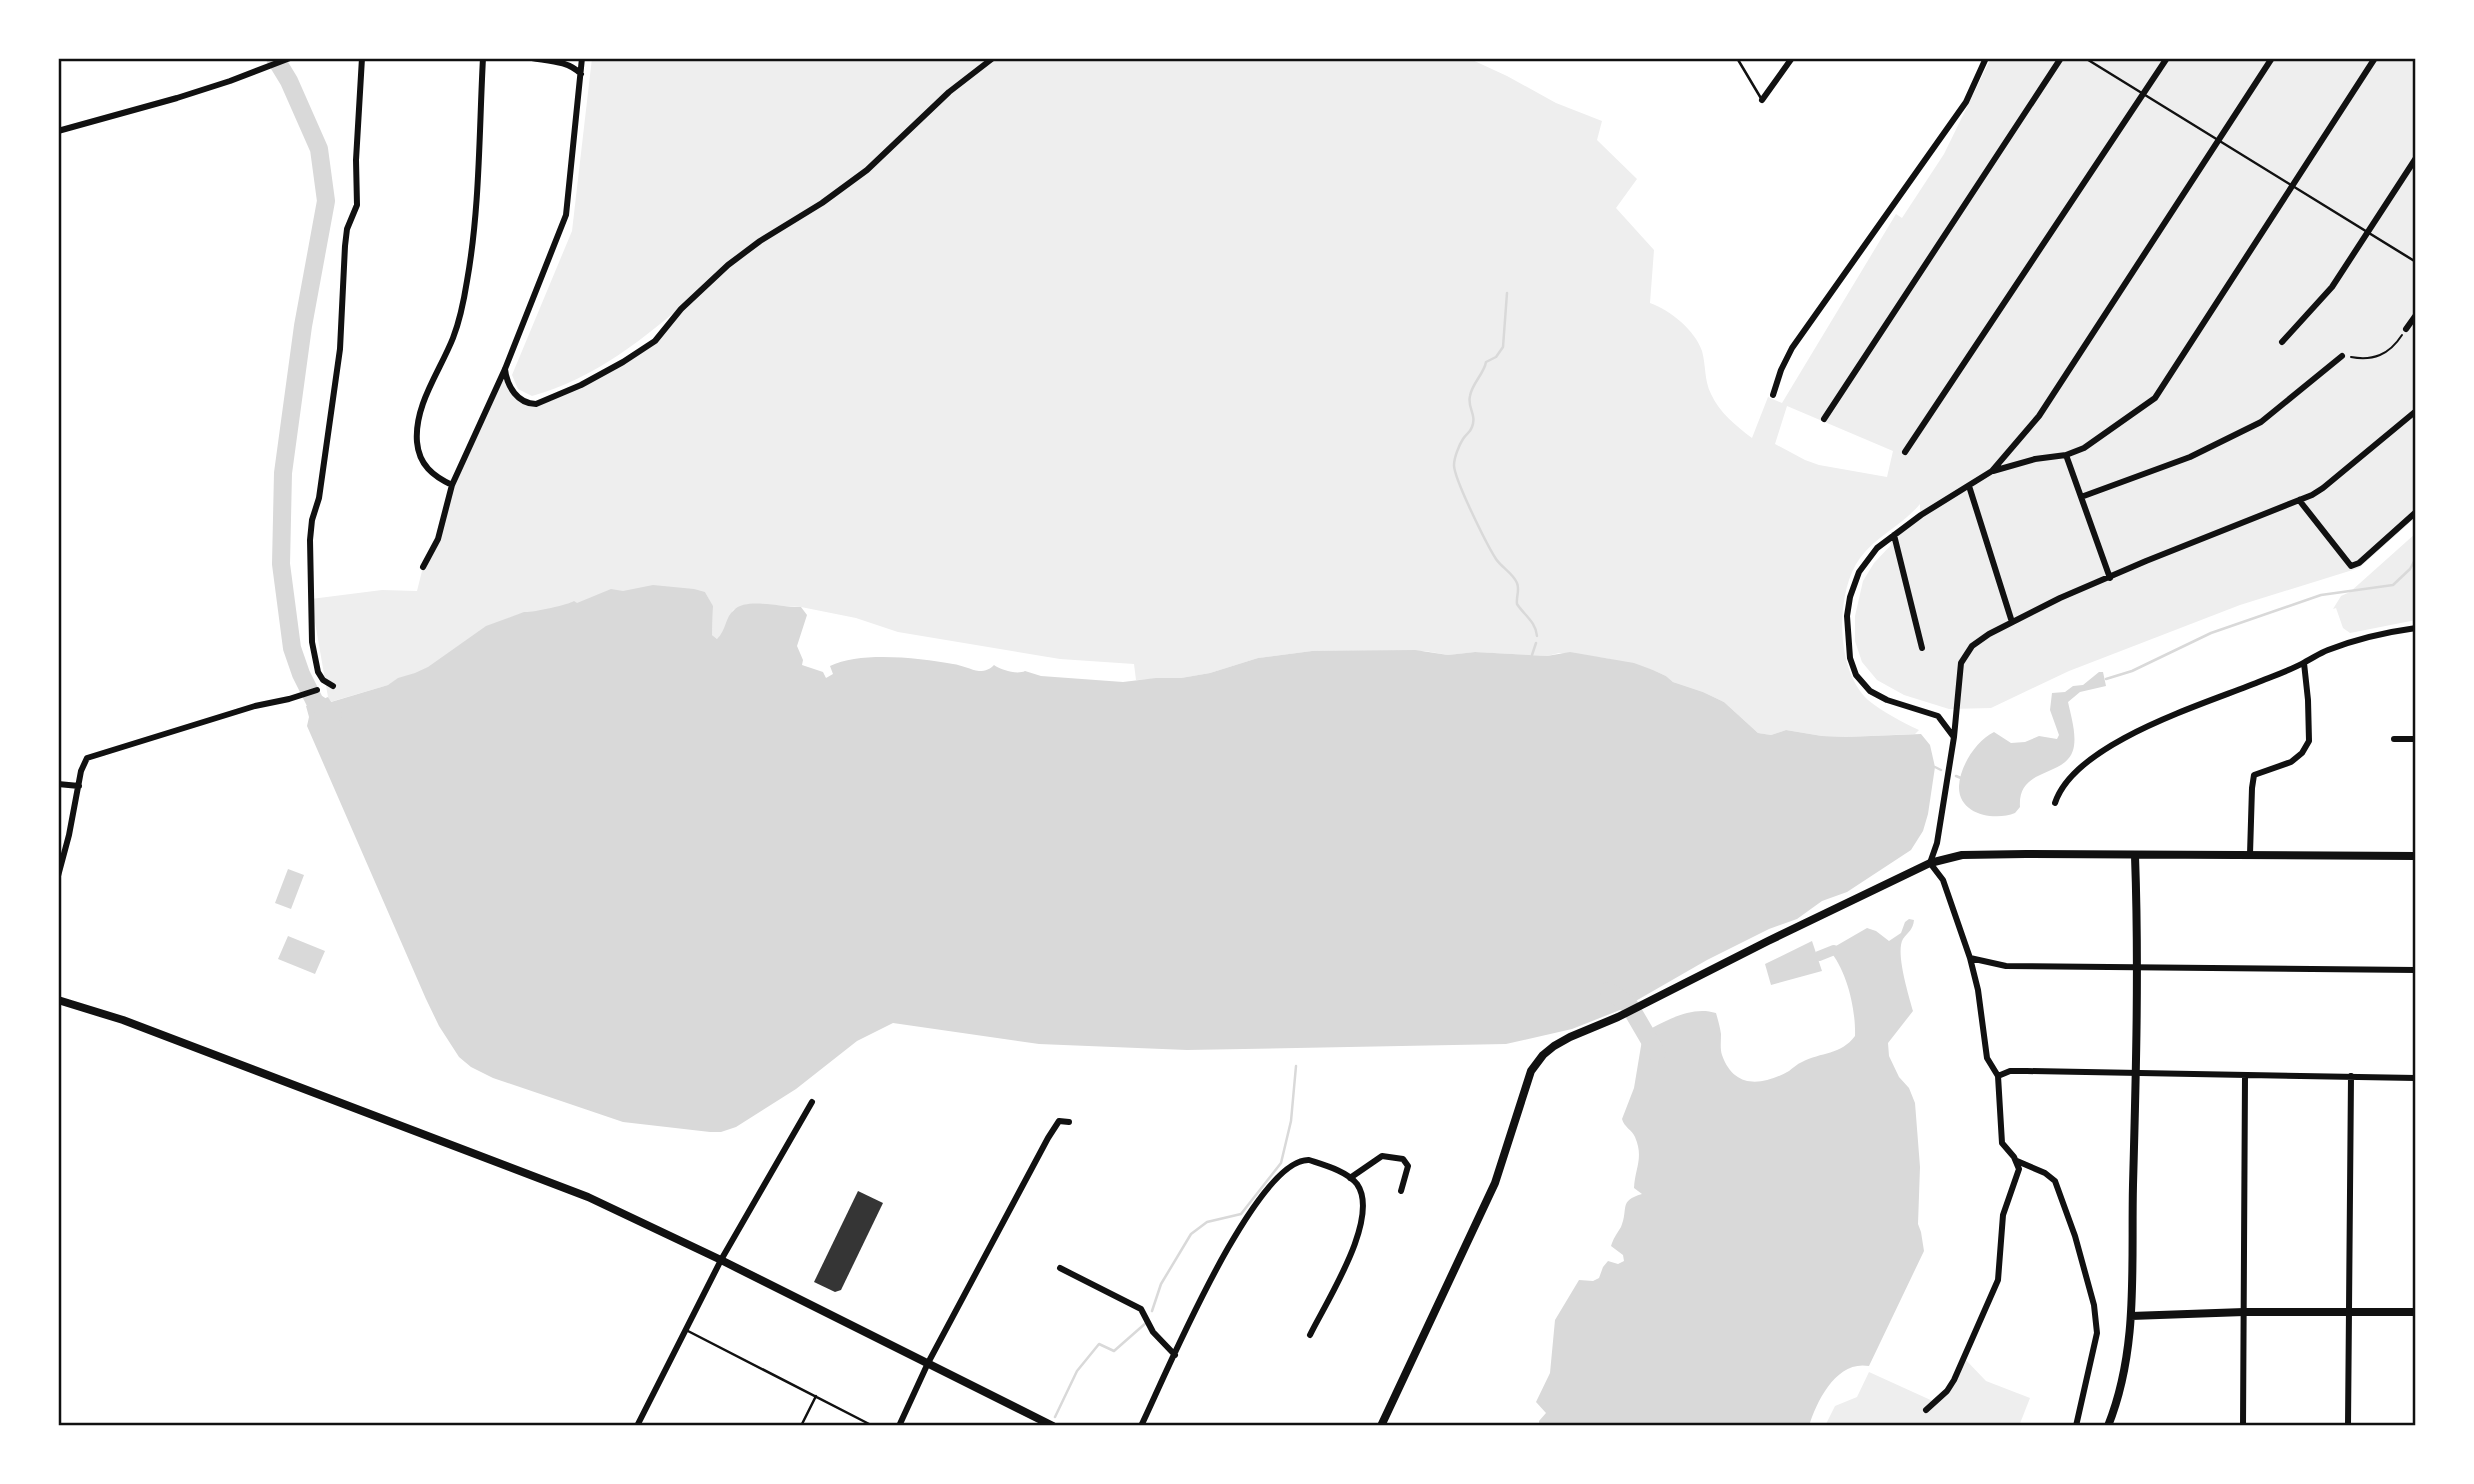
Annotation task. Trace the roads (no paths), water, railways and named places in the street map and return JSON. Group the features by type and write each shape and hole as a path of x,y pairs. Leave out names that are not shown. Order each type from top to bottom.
{"street":[{"path":"58,131 177,99 290,58"},
{"path":"333,686 323,680 315,660 310,611 310,540 312,520 319,498 340,349 342,278 347,229 357,205 356,160 362,58"},
{"path":"452,485 440,480 424,464 419,455 418,424 421,408 454,335 467,280 474,230 483,58"},
{"path":"532,58 565,63 580,74"},
{"path":"423,566 438,539 452,485 505,369 566,215 582,58"},
{"path":"505,369 508,383 519,398 528,404 536,404 581,386 640,352 655,341 689,301 728,265 867,170 950,92 992,58"},
{"path":"1762,100 1791,58"},
{"path":"1773,395 1792,348 1966,102 1986,58"},
{"path":"1824,419 2061,58"},
{"path":"1905,452 2167,58"},
{"path":"1954,737 1938,716 1886,701 1870,691 1856,675 1850,658 1847,616 1854,584 1871,554 1894,535 1992,471 2039,416 2272,58"},
{"path":"1992,471 2035,459 2066,455 2084,448 2155,398 2375,58"},
{"path":"2281,342 2332,287 2416,158"},
{"path":"2406,329 2416,315"},
{"path":"2081,497 2190,457 2261,422 2342,356"},
{"path":"1930,863 1937,843 1954,737 1958,680 1966,652 1979,640 2060,598 2323,488 2416,411"},
{"path":"2066,455 2110,578"},
{"path":"1969,486 2012,622"},
{"path":"2298,500 2351,566 2359,563 2416,512"},
{"path":"1894,535 1922,648"},
{"path":"2055,803 2060,790 2073,774 2108,748 2157,723 2304,663 2336,647 2416,628"},
{"path":"2250,854 2254,775 2291,762 2302,753 2309,741 2304,663"},
{"path":"58,876 85,760 115,748 317,690"},
{"path":"2394,738 2416,739"},
{"path":"58,784 79,786"},
{"path":"1381,1426 1495,1183 1531,1070 1543,1055 1570,1037 1618,1017 1930,863 1962,855 2416,856"},
{"path":"2108,1426 2126,1365 2132,1316 2136,1074 2135,856"},
{"path":"1930,863 1944,880 1970,958 1978,990 1987,1058 1998,1076 2002,1143 2017,1161 2045,1173 2055,1181 2075,1236 2094,1305 2096,1333 2076,1426"},
{"path":"1970,958 2006,966 2416,970"},
{"path":"58,1000 123,1020 588,1197 721,1259 1054,1426"},
{"path":"1998,1076 2010,1071 2416,1077"},
{"path":"2243,1426 2245,1076"},
{"path":"2348,1426 2351,1076"},
{"path":"637,1426 721,1259 812,1102"},
{"path":"899,1426 928,1363 1055,1125 1063,1120 1069,1122"},
{"path":"1350,1178 1382,1156 1403,1159 1408,1166 1401,1191"},
{"path":"1141,1426 1233,1238 1266,1189 1304,1159 1350,1178 1361,1192 1363,1211 1358,1239 1310,1335"},
{"path":"1926,1410 1947,1391 1954,1380 1998,1280 2003,1215 2018,1174 2017,1161"},
{"path":"1060,1268 1141,1309 1153,1332 1175,1355"},
{"path":"2132,1316 2244,1312 2416,1312"}],"lane":[{"path":"1737,58 1762,100"},
{"path":"2085,58 2370,231 2416,262"},
{"path":"685,1330 873,1426"},
{"path":"801,1426 816,1396"}],"waterway":[{"path":"275,58 289,81 319,149 326,201 303,326 283,473 281,564 292,648 301,674 315,702 333,714"},
{"path":"1507,293 1503,347 1496,357 1486,362 1471,391 1469,400 1473,422 1460,445 1454,465 1465,497 1496,559 1517,583 1517,604 1532,623 1537,636"},
{"path":"2106,679 2132,671 2211,633 2321,595 2393,585 2410,569 2416,558"},
{"path":"1532,655 1536,643"},
{"path":"1935,767 1941,770"},
{"path":"1956,776 1961,778"},
{"path":"1819,956 1834,950"},
{"path":"1609,991 1629,1005 1657,1053"},
{"path":"1152,1311 1161,1284 1191,1234 1207,1222 1241,1214 1281,1163 1291,1121 1296,1066"},
{"path":"1055,1417 1077,1371 1099,1344 1114,1351 1147,1322"}]}
